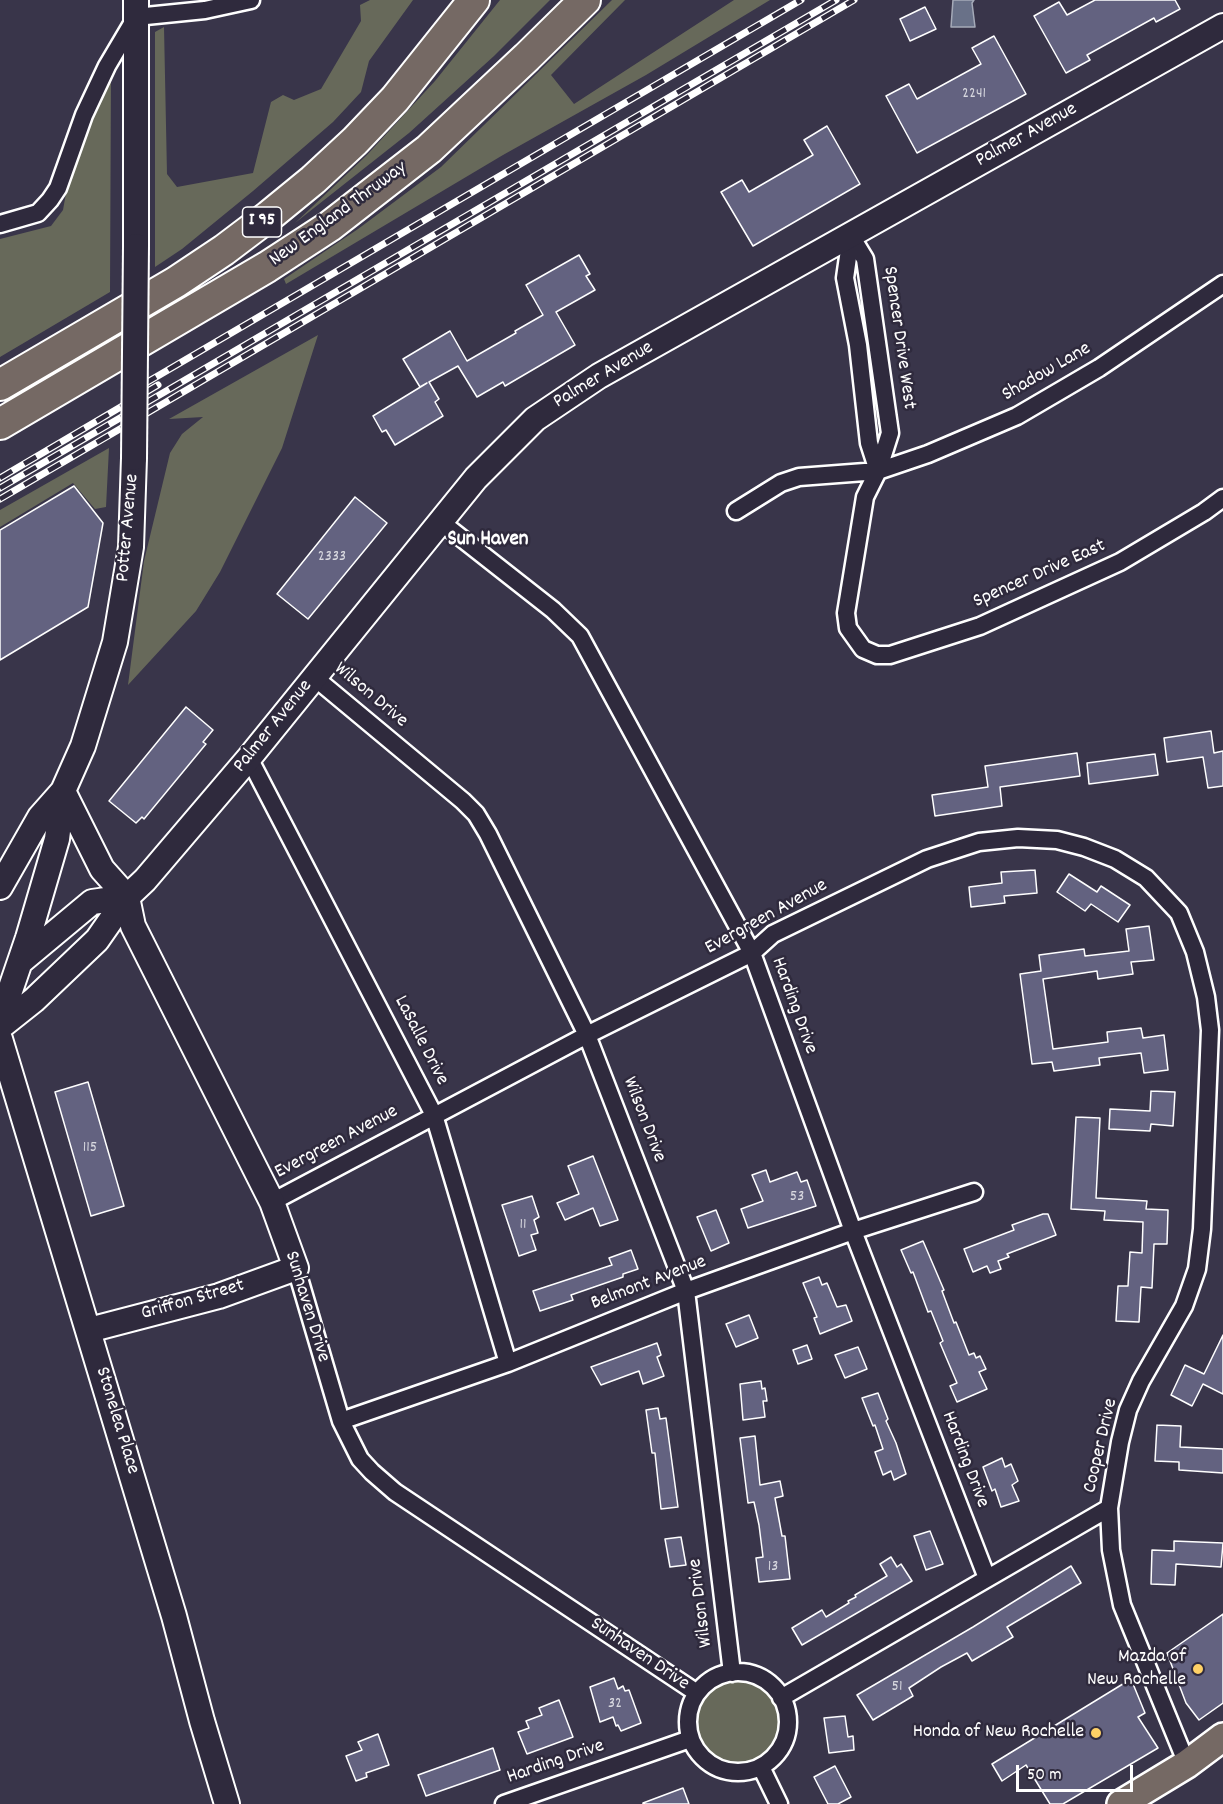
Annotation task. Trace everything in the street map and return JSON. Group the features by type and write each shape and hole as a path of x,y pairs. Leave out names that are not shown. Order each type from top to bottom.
{"highway":[{"name":"New England Thruway","path":"0,385 176,282 269,216 313,180 387,107 432,55 474,0"},
{"name":"New England Thruway","path":"0,424 267,267 330,226 429,149 585,0"}],"main road":[{"path":"1121,1804 1187,1764 1223,1737"}],"street":[{"path":"0,224 38,213 58,188 84,115 136,9 205,10 251,0"},
{"name":"Potter Avenue","path":"0,1020 58,832 63,791 83,746 116,638 131,546 135,458 136,9"},
{"name":"Palmer Avenue","path":"0,1027 34,1000 97,940 127,897 145,880 249,758 476,478 535,419 599,376 1223,26"},
{"name":"Spencer Drive West","path":"851,236 865,260 890,434 878,471 866,497 846,613 848,627 863,649"},
{"name":"Shadow Lane","path":"736,511 781,483 798,477 878,471 928,454 1017,416 1100,368 1223,284"},
{"name":"Spencer Drive East","path":"863,649 876,655 890,655 980,626 1120,562 1204,512 1223,498"},
{"name":"Harding Drive","path":"441,522 553,610 580,636 752,953 853,1231 987,1578"},
{"name":"Wilson Drive","path":"314,677 476,814 587,1035 686,1291 732,1673"},
{"name":"LaSalle Drive","path":"249,758 434,1114 508,1363"},
{"path":"0,887 40,817 63,791"},
{"name":"Sunhaven Drive","path":"63,791 102,869 127,897 133,926 272,1202 296,1268 341,1420 360,1459 395,1492 697,1693"},
{"name":"Evergreen Avenue","path":"272,1202 434,1114 752,953 773,934 927,859 979,842 1018,838 1058,840 1115,859 1146,878 1179,913 1195,952 1206,998 1210,1030 1209,1068"},
{"path":"0,980 56,930 92,902 127,897"},
{"name":"Stonelea Place","path":"0,1039 89,1330 227,1804"},
{"name":"Cooper Drive","path":"1187,1764 1122,1605 1111,1550 1109,1508 1128,1410 1141,1381 1184,1306 1197,1269 1202,1229 1209,1068"},
{"name":"Belmont Avenue","path":"341,1420 508,1363 686,1291 853,1231 974,1192"},
{"name":"Griffon Street","path":"89,1330 219,1296 296,1268"},
{"path":"781,1698 1109,1508"},
{"path":"732,1673 746,1673 772,1686 781,1698 787,1713 788,1729 783,1744 774,1757 761,1767 747,1772 719,1769 707,1762 690,1739 688,1723 690,1707 697,1693 706,1683 718,1676 732,1673"},
{"name":"Harding Drive","path":"504,1804 690,1739"},
{"path":"761,1767 779,1804"}],"green space":[{"path":"370,0 413,0 369,61 361,92 333,122 253,191 182,249 155,267 155,32 164,27 167,174 177,187 253,173 271,102 283,95 294,100 321,89 361,21 360,5"},
{"path":"500,0 550,0 494,56 409,133 295,223 367,155 435,81"},
{"path":"612,0 625,0 551,75 574,104 734,0 770,0 646,75 503,155 286,284 284,279 358,229 441,167"},
{"path":"111,70 110,292 0,357 0,239 51,226 63,210 71,165"},
{"path":"318,335 282,448 220,572 196,611 128,685 144,561 170,453 182,434 203,417 169,419"},
{"path":"109,448 106,507 95,509 73,483 0,527 0,510"},
{"path":"738,1676 755,1680 770,1689 779,1704 783,1721 779,1738 770,1753 755,1762 738,1766 721,1762 706,1753 697,1738 693,1721 697,1704 706,1689 721,1680"}],"water":[{"path":"953,0 974,0 972,3 975,27 951,27"}],"building":[{"path":"1095,0 1175,0 1180,9 1156,22 1154,18 1087,55 1090,60 1066,73 1034,16 1059,2 1067,15"},
{"path":"925,7 936,29 910,41 900,19"},
{"path":"994,36 1026,94 917,153 886,96 909,84 917,99 981,64 972,48"},
{"path":"827,126 860,184 753,246 721,192 742,180 749,192 813,155 804,140"},
{"path":"579,255 590,274 586,276 595,290 556,312 575,345 505,386 503,382 477,397 458,366 429,382 439,399 435,402 443,416 395,445 386,430 382,432 373,416 427,383 420,387 403,359 450,331 467,361 516,333 515,331 543,315 526,285"},
{"path":"74,486 103,523 88,607 0,660 0,530"},
{"path":"355,497 387,523 308,619 277,594"},
{"path":"186,707 213,730 203,742 206,744 144,819 142,817 136,823 109,801"},
{"path":"1211,731 1214,753 1223,751 1223,786 1208,788 1203,757 1167,762 1164,738"},
{"path":"1077,753 1080,776 1000,787 1002,806 935,816 932,795 988,787 985,766"},
{"path":"1155,754 1158,775 1089,784 1087,763"},
{"path":"1035,870 1037,893 1004,896 1005,903 971,907 969,887 1002,883 1001,872"},
{"path":"1069,874 1097,892 1101,886 1130,905 1118,922 1091,904 1085,911 1057,892"},
{"path":"1149,926 1154,960 1131,962 1133,974 1098,979 1097,971 1043,979 1053,1049 1108,1042 1107,1032 1141,1028 1143,1038 1164,1035 1168,1070 1144,1073 1141,1053 1099,1058 1100,1065 1054,1071 1052,1062 1032,1064 1020,974 1041,971 1039,955 1084,949 1085,956 1129,951 1126,929"},
{"path":"88,1082 124,1206 91,1216 55,1092"},
{"path":"1151,1091 1175,1092 1173,1126 1151,1124 1150,1131 1109,1129 1110,1109 1150,1111"},
{"path":"1076,1117 1100,1118 1096,1198 1147,1201 1146,1209 1168,1210 1167,1244 1154,1244 1152,1288 1141,1287 1139,1322 1116,1321 1118,1286 1128,1286 1130,1252 1142,1253 1143,1222 1104,1220 1105,1211 1071,1209"},
{"path":"593,1156 618,1220 600,1226 593,1208 565,1220 557,1203 579,1194 568,1166"},
{"path":"766,1170 770,1182 797,1172 801,1182 807,1180 816,1206 748,1228 741,1209 763,1201 752,1175"},
{"path":"532,1196 539,1217 534,1220 538,1233 531,1235 536,1250 519,1256 502,1205"},
{"path":"716,1210 729,1243 711,1251 697,1217"},
{"path":"1048,1214 1056,1235 1007,1254 1009,1257 998,1261 1001,1269 990,1273 987,1266 973,1272 964,1249 1014,1230 1012,1225"},
{"path":"923,1241 944,1290 942,1291 954,1323 956,1322 969,1355 974,1353 976,1358 980,1356 986,1369 979,1372 987,1389 957,1402 950,1386 957,1383 940,1343 943,1341 901,1250"},
{"path":"631,1250 638,1269 623,1274 623,1277 571,1295 573,1300 540,1311 533,1291 612,1265 609,1258"},
{"path":"819,1277 822,1285 827,1283 837,1307 846,1305 852,1321 820,1334 814,1318 817,1317 803,1283"},
{"path":"749,1315 758,1338 736,1347 726,1324"},
{"path":"1223,1335 1223,1394 1203,1384 1192,1406 1171,1395 1185,1365 1204,1374"},
{"path":"657,1343 661,1355 657,1357 664,1376 643,1384 639,1371 601,1385 591,1367"},
{"path":"807,1345 812,1359 798,1364 793,1350"},
{"path":"858,1347 867,1369 845,1378 835,1355"},
{"path":"761,1381 762,1389 765,1388 767,1401 763,1401 765,1417 743,1420 740,1384"},
{"path":"878,1393 906,1474 894,1480 891,1471 883,1475 875,1452 883,1449 862,1398"},
{"path":"658,1408 660,1419 666,1418 678,1507 661,1509 655,1453 652,1453 646,1410"},
{"path":"1157,1425 1181,1426 1180,1447 1223,1449 1223,1473 1179,1470 1179,1462 1155,1461"},
{"path":"755,1436 760,1485 780,1481 783,1496 775,1498 782,1536 785,1536 790,1579 759,1582 756,1558 763,1557 759,1525 754,1502 748,1503 740,1438"},
{"path":"1002,1458 1005,1467 1011,1464 1018,1481 1012,1485 1019,1501 1001,1507 995,1489 992,1491 983,1467"},
{"path":"930,1531 943,1564 926,1570 914,1536"},
{"path":"681,1537 686,1565 670,1567 665,1539"},
{"path":"1174,1541 1223,1543 1221,1567 1176,1564 1175,1585 1151,1584 1152,1550 1174,1551"},
{"path":"891,1557 897,1567 901,1564 912,1581 802,1645 792,1628 822,1610 826,1617 849,1603 848,1601 856,1597 855,1595 887,1576 880,1564"},
{"path":"1071,1566 1081,1583 1007,1627 1013,1637 972,1661 967,1653 941,1667 909,1688 913,1696 873,1720 857,1695"},
{"name":"Mazda of New Rochelle","path":"1223,1614 1223,1703 1199,1720 1186,1703 1167,1653"},
{"path":"614,1678 618,1689 623,1686 625,1691 629,1690 641,1723 621,1731 618,1725 616,1726 613,1717 600,1722 590,1687"},
{"name":"Honda of New Rochelle","path":"1131,1679 1145,1713 1138,1717 1158,1748 1063,1804 1050,1804 1026,1765 1002,1781 992,1764"},
{"path":"559,1700 573,1737 527,1754 518,1732 529,1728 526,1721 542,1715 539,1708"},
{"path":"845,1716 848,1737 853,1736 854,1750 829,1753 824,1718"},
{"path":"378,1734 389,1765 366,1773 367,1777 356,1781 346,1756 362,1750 358,1742"},
{"path":"493,1748 500,1770 426,1796 418,1775"},
{"path":"835,1766 851,1797 838,1804 828,1804 814,1777"},
{"path":"683,1788 689,1804 643,1804 643,1803"}],"railway":[{"path":"144,384 801,0"},
{"path":"0,488 836,0"},
{"path":"0,499 854,0"},
{"path":"0,478 158,385"}],"place":[{"name":"Mazda of New Rochelle","path":"1198,1669"},
{"name":"Honda of New Rochelle","path":"1096,1733"}],"district":[{"name":"Sun Haven","path":"488,541"}]}
